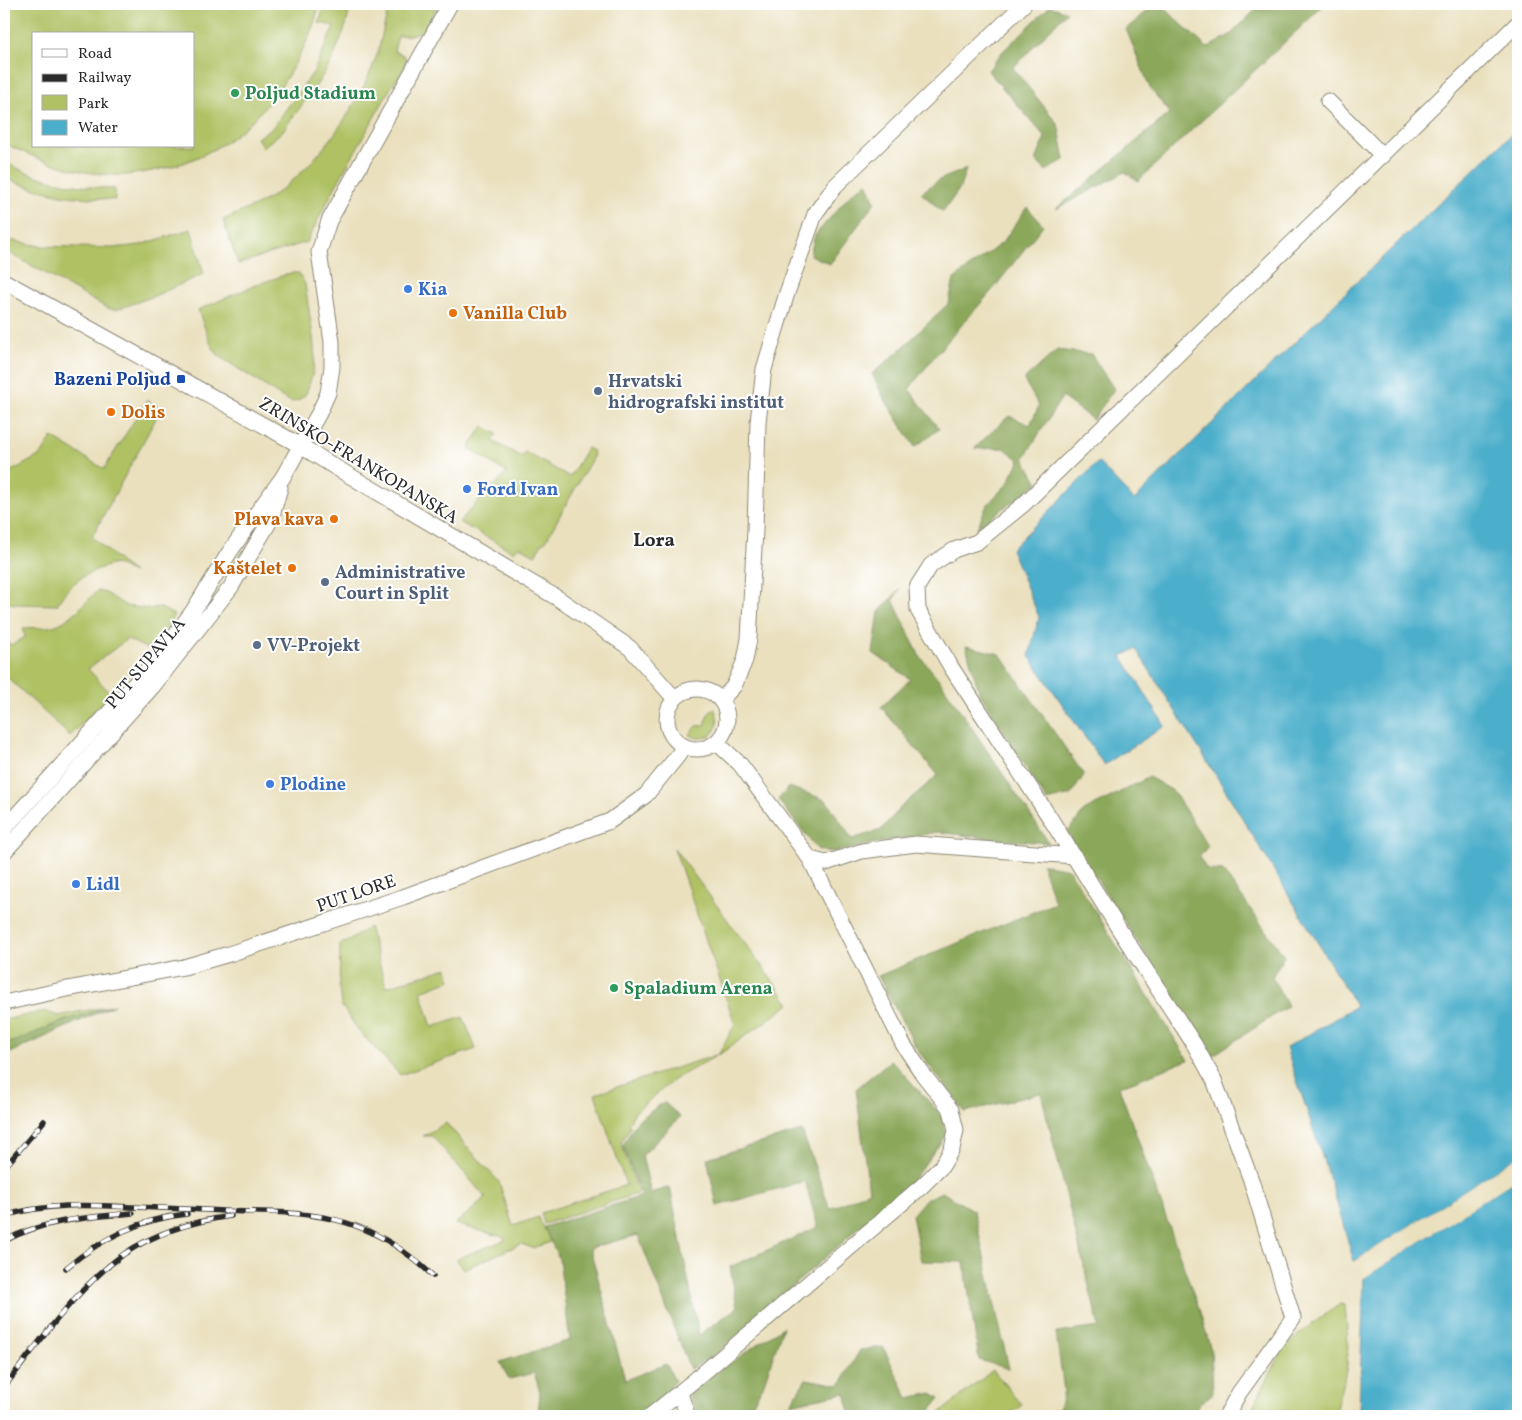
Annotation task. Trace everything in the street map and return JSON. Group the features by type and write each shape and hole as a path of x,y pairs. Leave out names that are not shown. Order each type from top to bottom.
{"street":[{"name":"PUT SUPAVLA","path":"4,829 160,656 193,611 235,545 283,477 319,413 328,393 332,367 332,342 319,252 329,221 450,4"},
{"path":"721,700 734,686 745,660 749,639 758,422 764,369 787,292 815,214 835,186 1024,4"},
{"path":"1226,1416 1239,1393 1293,1318 1251,1180 1214,1080 1194,1044 951,667 918,610 918,587 931,565 954,550 977,542 1024,504 1518,23"},
{"path":"1328,101 1383,156"},
{"name":"ZRINSKO-FRANKOPANSKA","path":"4,281 301,446 559,599 630,648 675,699"},
{"name":"PUT SUPAVLA","path":"4,852 153,686 231,587 271,518 283,477"},
{"path":"703,689 713,693 721,700 726,708 727,727 723,736 716,743 709,748 692,750 676,742 670,734 667,725 669,707 675,699 683,692 703,689"},
{"path":"650,1416 922,1186 942,1166 952,1149 956,1130 951,1110 922,1073 903,1044 810,858 740,764 716,743"},
{"name":"PUT LORE","path":"4,1002 184,967 229,954 403,897 610,822 646,795 684,747"},
{"path":"810,858 826,863 862,851 916,844 1074,856"},
{"path":"680,1392 687,1416"}],"green space":[{"name":"Poljud Stadium","path":"4,4 320,4 305,45 285,81 256,116 240,132 222,145 180,164 129,175 83,172 56,165 4,143"},
{"path":"325,4 351,4 346,25 332,61 282,132 263,147 257,138 273,127 314,71 334,26 319,23"},
{"path":"388,4 438,4 425,30 411,35 398,36 394,51 405,56 406,65 350,160 307,242 238,264 223,220 256,205 290,183 305,169 333,136 357,99 374,63 379,49"},
{"path":"1156,4 1160,4 1207,48 1230,35 1261,4 1325,4 1138,181 1125,172 1056,209 1170,113 1150,88 1126,29"},
{"path":"1050,6 1067,12 1013,68 1058,124 1065,159 1046,171 1036,161 1045,137 988,71 1002,52"},
{"path":"4,161 30,174 58,182 115,189 115,200 66,196 35,189 4,178"},
{"path":"966,169 960,188 943,212 921,193 939,180"},
{"path":"867,182 875,202 830,264 810,255 815,235 851,194"},
{"path":"1027,207 1043,225 995,287 939,351 909,389 939,429 915,447 884,398 872,374 949,303 954,279 1003,242"},
{"path":"191,229 204,274 152,297 115,310 107,308 4,250 4,239 40,246 112,248 140,245"},
{"path":"290,273 299,273 305,284 315,357 312,376 306,394 299,400 292,402 219,356 212,347 198,310 253,286"},
{"path":"1057,350 1091,354 1114,389 1093,420 1062,397 1024,458 1038,483 977,528 987,505 1008,483 1020,460 1004,448 974,449 1009,416 1030,425 1039,406 1024,380"},
{"path":"147,400 161,409 92,537 133,573 116,564 98,569 74,583 57,605 4,602 4,475 41,455 52,437 104,469"},
{"path":"483,426 497,434 493,441 522,457 525,452 570,477 587,448 593,451 594,455 546,541 543,542 535,555 519,546 514,552 459,522 507,473 469,448"},
{"path":"900,589 893,600 919,655 941,682 1049,843 993,839 938,832 834,852 818,850 778,800 789,787 826,800 852,839 881,830 901,807 938,775 881,707 910,679 873,653 879,612"},
{"path":"97,591 106,593 126,606 149,609 159,607 174,615 162,634 148,649 127,639 88,669 111,694 70,736 4,674 4,642 12,645 25,637 23,628 47,627 62,622 75,613"},
{"path":"966,646 1000,654 1084,775 1071,795 1047,801 979,692"},
{"path":"714,708 718,722 713,733 703,738 689,735 697,726 705,725 708,714"},
{"path":"1149,777 1173,791 1208,846 1199,857 1207,870 1223,871 1284,956 1272,977 1288,1006 1212,1056 1067,833 1084,811"},
{"path":"674,848 790,1004 723,1052 675,1079 635,1112 628,1124 631,1126 621,1143 639,1193 544,1224 541,1213 626,1185 595,1094 719,1054 735,1024"},
{"path":"1042,864 1069,869 1188,1060 1119,1087 1200,1312 1211,1350 1213,1393 1193,1410 1190,1416 1057,1416 1064,1391 1056,1333 1099,1327 1041,1093 965,1112 918,1051 878,976 1055,903"},
{"path":"369,927 386,987 447,968 451,980 421,991 432,1027 463,1017 476,1049 400,1075 358,1030 341,1005 339,988 340,944 349,941"},
{"path":"114,1005 58,1023 16,1041 4,1044 4,1020 45,1011 58,1016"},
{"path":"114,1005 4,1056 4,1044 16,1041 58,1023"},
{"path":"891,1060 941,1115 947,1134 913,1180 715,1355 690,1369 638,1235 590,1248 625,1380 666,1364 675,1381 643,1416 538,1416 540,1392 534,1373 509,1379 500,1362 570,1340 559,1259 544,1227 642,1196 623,1145 637,1121 664,1102 680,1117 642,1156 651,1193 670,1187 699,1335 737,1308 730,1267 818,1227 805,1181 717,1206 707,1158 802,1131 830,1209 869,1191 856,1089"},
{"path":"446,1123 499,1182 513,1226 538,1217 551,1242 532,1248 521,1244 464,1269 456,1259 505,1240 503,1237 455,1224 486,1198 432,1136 423,1136"},
{"path":"942,1192 974,1211 1009,1369 979,1360 964,1262 921,1261 912,1215 926,1199"},
{"path":"1340,1304 1345,1305 1348,1342 1347,1367 1334,1416 1248,1416 1281,1353 1301,1332"},
{"path":"783,1327 763,1386 745,1416 695,1416 688,1392"},
{"path":"883,1347 908,1398 932,1393 940,1398 926,1416 851,1416 845,1393 790,1404 806,1379 840,1385 860,1350"},
{"path":"993,1370 1022,1405 1008,1416 936,1416"}],"water":[{"path":"1518,128 1518,1156 1354,1262 1331,1183 1286,1048 1356,1006 1227,793 1136,649 1122,656 1165,726 1104,765 1029,656 1039,617 1011,549 1098,462 1134,500 1343,295"},
{"path":"1518,1178 1518,1416 1353,1416 1359,1409 1364,1278"}],"pier":[{"path":"1518,1156 1518,1159 1355,1264 1354,1262"},
{"path":"1518,1175 1518,1178 1364,1278 1362,1276"}],"railway":[{"path":"4,1168 44,1121"},
{"path":"4,1216 51,1207 83,1206 285,1213 317,1216 347,1223 371,1232 404,1251 433,1276"},
{"path":"4,1241 35,1228 51,1224 83,1218 133,1213"},
{"path":"66,1268 93,1248 122,1232 153,1220 187,1214"},
{"path":"4,1387 74,1299 106,1268 124,1254 149,1240 175,1229 231,1216"}],"place":[{"name":"Poljud Stadium","path":"235,93"},
{"name":"Kia","path":"408,289"},
{"name":"Vanilla Club","path":"453,313"},
{"name":"Bazeni Poljud","path":"181,379"},
{"name":"Hrvatski hidrografski institut","path":"598,391"},
{"name":"Dolis","path":"111,412"},
{"name":"Ford Ivan","path":"467,489"},
{"name":"Plava kava","path":"334,519"},
{"name":"Kaštelet","path":"292,568"},
{"name":"Administrative Court in Split","path":"325,582"},
{"name":"VV-Projekt","path":"257,645"},
{"name":"Plodine","path":"270,784"},
{"name":"Lidl","path":"76,884"},
{"name":"Spaladium Arena","path":"614,988"}],"district":[{"name":"Lora","path":"654,539"}]}
